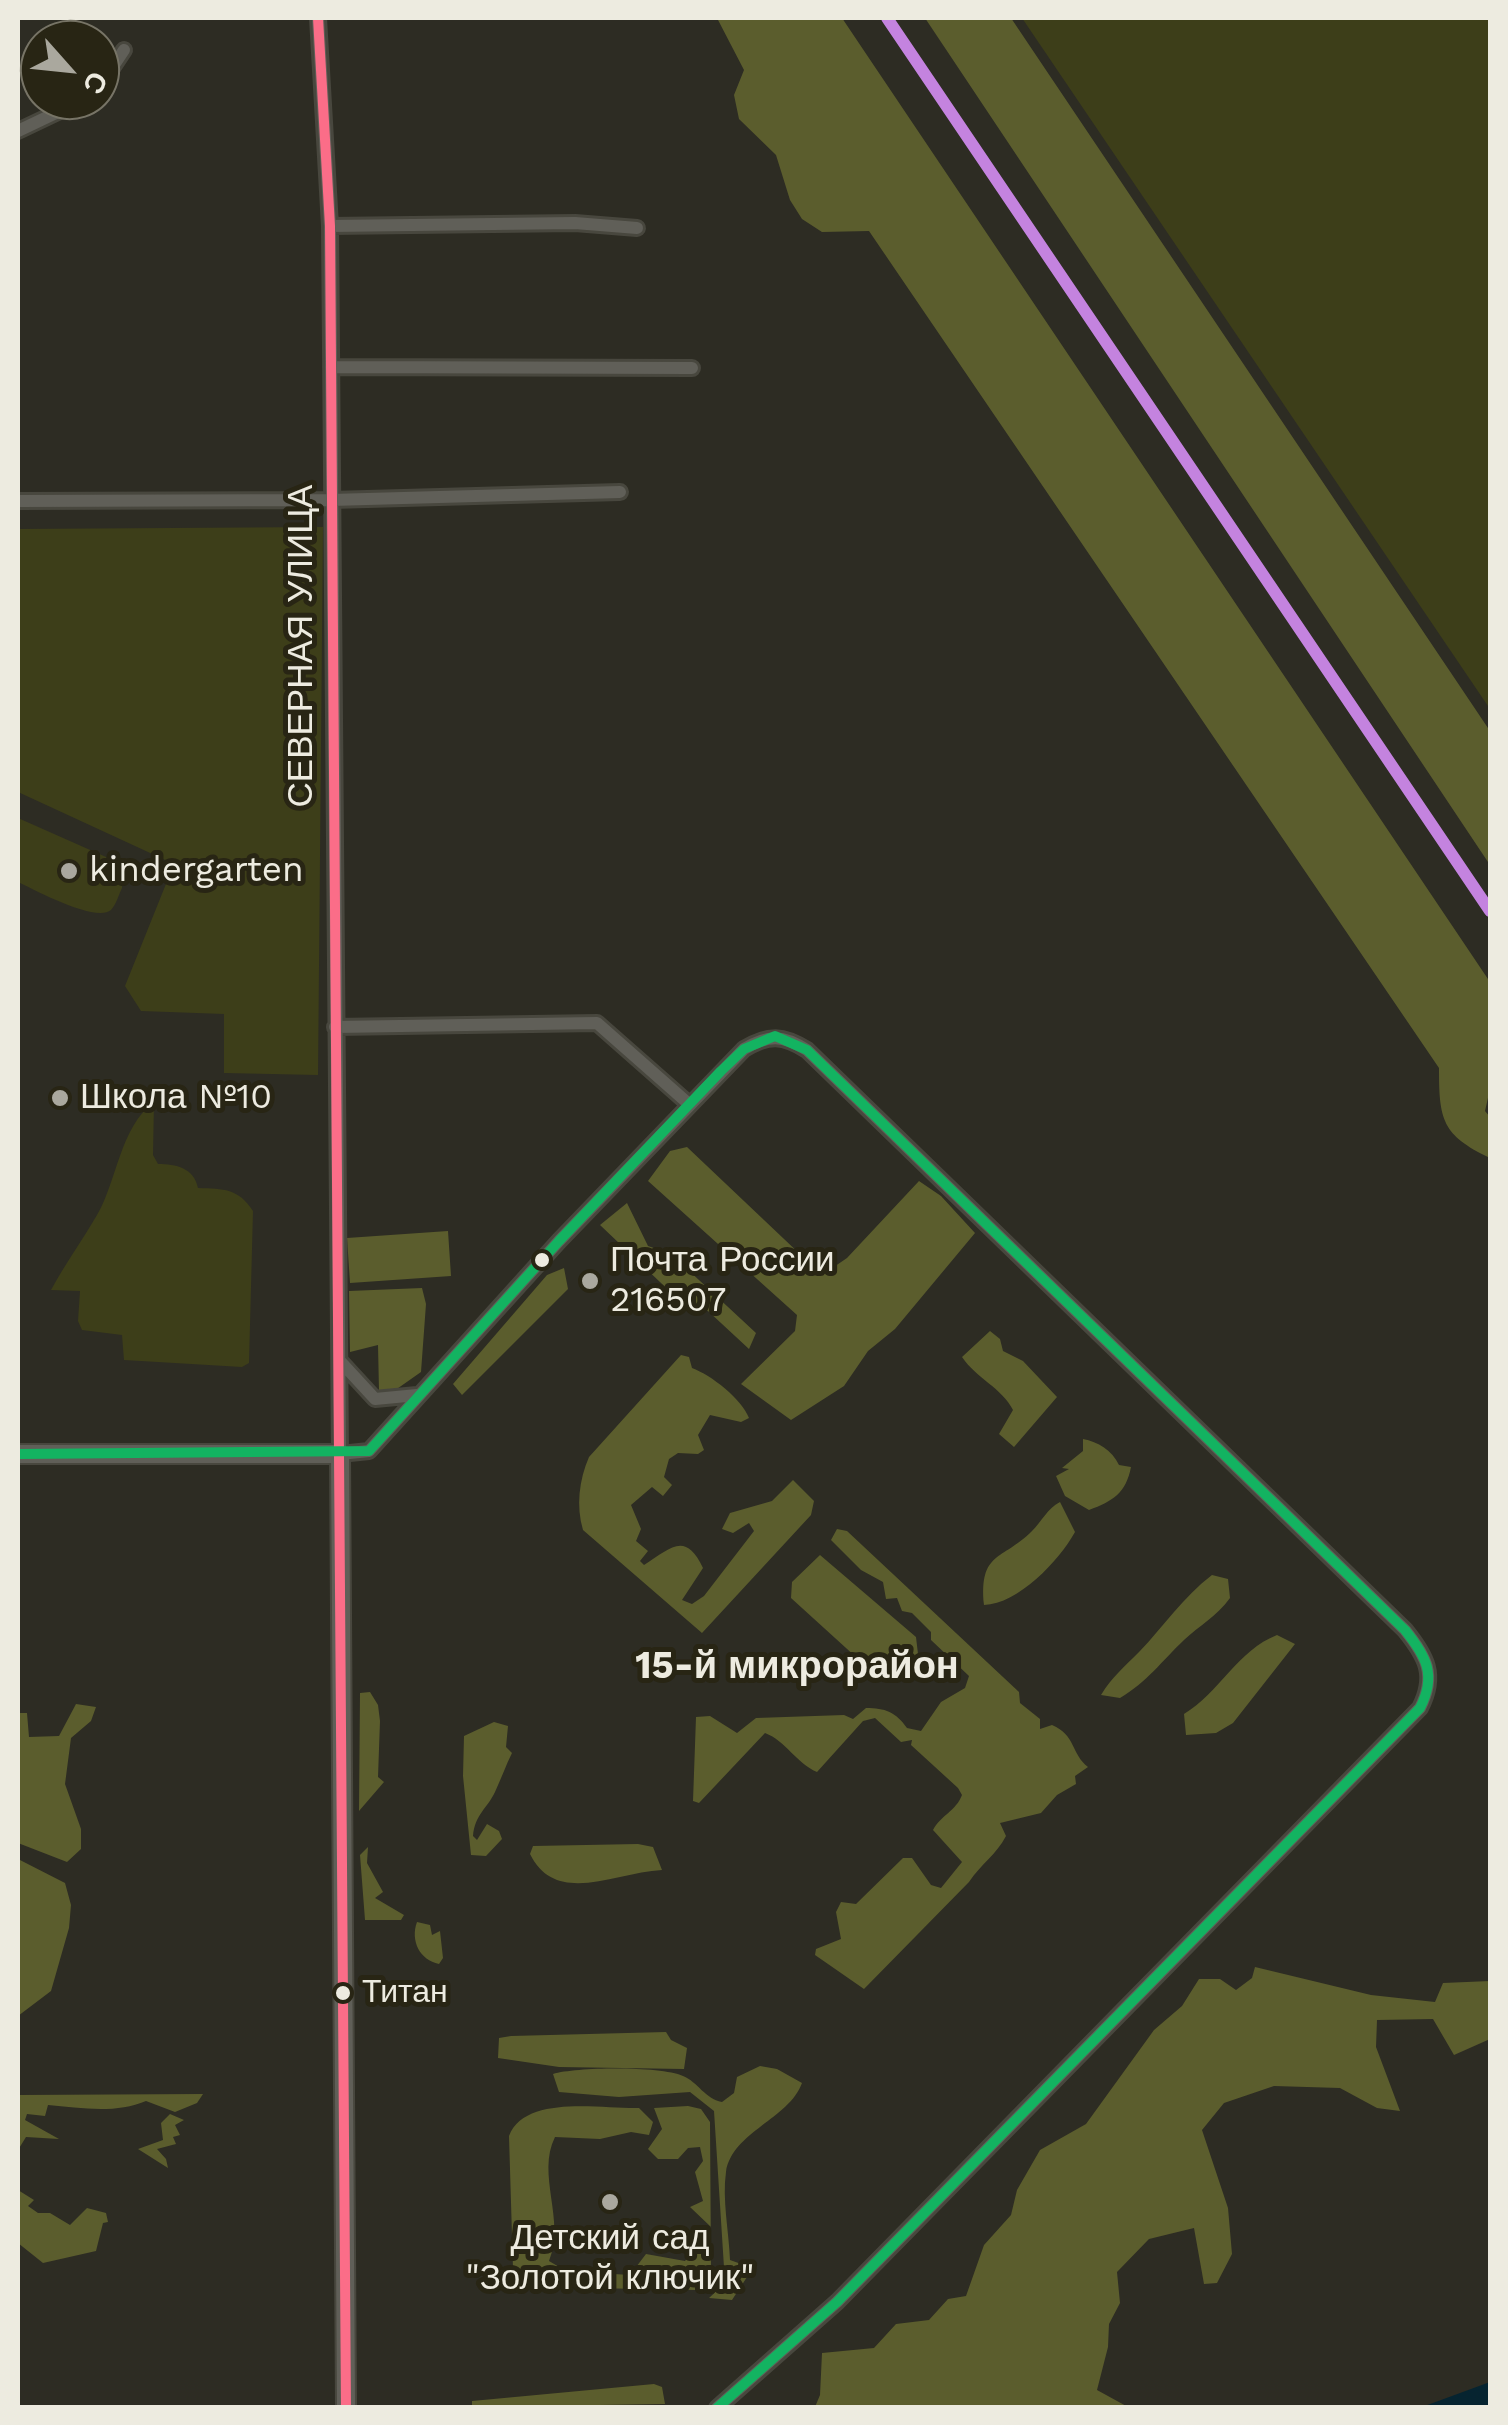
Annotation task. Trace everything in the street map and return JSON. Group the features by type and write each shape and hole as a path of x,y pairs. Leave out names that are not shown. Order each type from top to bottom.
{"street":[{"name":"СЕВЕРНАЯ УЛИЦА","path":"318,18 330,226 340,1454"},
{"path":"120,56 124,50"},
{"path":"18,131 41,120"},
{"path":"330,226 575,223 636,228"},
{"path":"331,367 692,368"},
{"path":"18,501 331,500 620,492"},
{"path":"335,1026 597,1023 690,1105"},
{"path":"18,1454 368,1451 721,1071 762,1038 785,1038 807,1050 1404,1630 1427,1657 1430,1671 1420,1708 837,2302 718,2408"},
{"path":"339,1360 375,1399 402,1400 419,1394"},
{"path":"338,2408 346,2399 340,1454"}],"shaded area":[{"path":"1022,18 1490,18 1490,709"},
{"path":"323,527 318,1075 224,1073 224,1014 141,1011 125,986 174,864 18,792 18,529"},
{"name":"kindergarten","path":"18,818 106,857 123,876 122,888 111,910 103,913 79,909 18,882"},
{"path":"154,1102 153,1155 158,1164 183,1168 193,1176 198,1188 236,1194 253,1211 249,1363 242,1367 124,1360 122,1335 82,1330 78,1321 80,1291 51,1290 97,1215 134,1125"}],"green space":[{"path":"717,18 842,18 1490,982 1490,1089 1485,1111 1490,1117 1490,1158 1462,1142 1446,1124 1440,1101 1439,1068 869,231 822,232 802,219 790,200 776,155 739,119 734,95 744,70"},
{"path":"925,18 1011,18 1490,731 1490,865"},
{"path":"687,1147 822,1275 847,1258 919,1181 941,1196 975,1233 895,1329 868,1351 844,1386 791,1420 741,1384 795,1331 797,1315 648,1181 670,1151"},
{"path":"627,1203 648,1246 671,1254 756,1333 749,1349 708,1311 681,1302 600,1225"},
{"path":"448,1231 451,1276 350,1283 347,1238"},
{"path":"564,1268 568,1289 462,1395 453,1384 547,1275"},
{"path":"422,1288 426,1304 421,1372 394,1391 379,1391 378,1345 350,1352 349,1291"},
{"path":"990,1331 1000,1339 1003,1351 1023,1361 1057,1397 1014,1447 999,1434 1013,1410 962,1357"},
{"path":"681,1355 689,1357 692,1368 733,1396 749,1418 741,1422 710,1415 698,1435 704,1450 698,1454 678,1453 669,1459 664,1477 672,1485 663,1496 652,1487 631,1505 641,1529 636,1541 648,1551 640,1561 644,1565 676,1546 690,1549 703,1568 682,1600 692,1604 704,1596 754,1531 749,1523 733,1533 722,1529 730,1513 772,1501 793,1480 814,1501 811,1515 702,1633 583,1530 579,1502 589,1457"},
{"path":"1083,1439 1104,1448 1119,1465 1131,1467 1117,1495 1089,1510 1065,1496 1056,1476 1069,1469 1062,1468 1083,1451"},
{"path":"1060,1502 1075,1532 1068,1543 1024,1589 984,1605 983,1588 989,1566"},
{"path":"837,1529 847,1531 1019,1692 1020,1703 1040,1719 1040,1729 1052,1725 1060,1729 1088,1767 1075,1776 1076,1784 1057,1795 1041,1813 1000,1823 1006,1836 998,1849 864,1989 815,1955 816,1949 841,1939 836,1912 841,1902 856,1904 903,1858 912,1858 931,1885 941,1888 962,1862 933,1830 962,1795 958,1788 911,1745 912,1740 901,1742 875,1718 863,1721 817,1772 765,1733 699,1803 693,1801 696,1717 710,1716 737,1733 756,1718 844,1715 853,1719 866,1708 873,1708 890,1712 907,1728 921,1731 941,1702 965,1688 969,1676 931,1640 931,1632 912,1613 902,1611 897,1598 886,1599 883,1582 861,1570 831,1540"},
{"path":"820,1555 916,1637 918,1654 894,1678 879,1678 791,1598 792,1582"},
{"path":"1212,1575 1228,1579 1230,1598 1225,1605 1130,1692 1120,1698 1101,1695 1183,1602"},
{"path":"1277,1635 1295,1644 1233,1723 1216,1733 1186,1735 1184,1714 1251,1651"},
{"path":"370,1692 378,1705 378,1777 384,1782 359,1811 360,1693"},
{"path":"76,1704 96,1707 91,1721 71,1738 65,1784 81,1829 81,1849 67,1862 18,1843 18,1713 27,1713 29,1737 59,1736"},
{"path":"494,1722 508,1726 506,1747 512,1753 476,1822 473,1836 477,1840 487,1824 499,1831 502,1839 486,1856 471,1855 463,1776 464,1736"},
{"path":"533,1846 653,1847 662,1870 571,1883 541,1870 530,1854"},
{"path":"368,1847 367,1863 383,1892 375,1898 404,1915 401,1920 365,1920 360,1855"},
{"path":"18,1859 65,1883 71,1905 69,1928 51,1991 18,2016"},
{"path":"417,1922 430,1925 432,1935 440,1931 443,1958 439,1964 418,1949"},
{"path":"1255,1967 1371,1995 1435,2002 1443,1983 1490,1981 1490,2039 1454,2055 1433,2019 1377,2020 1376,2047 1400,2111 1377,2108 1340,2088 1274,2086 1224,2103 1202,2130 1228,2208 1232,2254 1217,2283 1204,2284 1194,2228 1149,2239 1117,2272 1120,2303 1109,2324 1108,2347 1097,2390 1128,2407 815,2407 820,2395 822,2353 874,2348 896,2324 929,2320 948,2299 966,2296 984,2245 1011,2215 1017,2190 1040,2150 1086,2124 1154,2030 1182,2006 1199,1979 1220,1979 1236,1990 1252,1978"},
{"path":"666,2032 671,2040 687,2048 684,2069 559,2067 498,2058 499,2038 511,2036"},
{"path":"760,2066 777,2069 802,2083 795,2096 730,2158 725,2193 730,2260 744,2265 749,2274 732,2300 709,2298 725,2283 714,2111 690,2092 619,2097 559,2092 553,2074 656,2070 683,2076 722,2102 734,2093 737,2077"},
{"path":"203,2094 197,2103 175,2112 146,2101 110,2109 48,2105 45,2116 27,2114 25,2120 59,2139 26,2137 18,2150 18,2095"},
{"path":"566,2107 639,2108 653,2122 649,2135 631,2132 600,2139 555,2137 548,2167 554,2230 549,2261 566,2271 630,2275 646,2254 685,2261 711,2227 711,2269 705,2284 695,2290 534,2287 513,2269 509,2136 531,2114"},
{"path":"654,2108 701,2109 710,2122 711,2227 690,2207 703,2201 695,2172 703,2161 700,2147 688,2148 678,2159 658,2159 648,2149 662,2129"},
{"path":"170,2114 184,2120 175,2125 180,2135 173,2137 176,2144 157,2149 168,2168 138,2149 163,2140 161,2123"},
{"path":"18,2190 34,2200 28,2206 38,2213 50,2213 70,2225 87,2208 106,2213 108,2222 103,2223 96,2251 43,2263 18,2243"},
{"path":"654,2384 662,2387 665,2404 472,2407 472,2401"}],"water":[{"path":"1490,2382 1490,2407 1422,2407"}],"transit line":[{"path":"318,18 330,226 346,2408"},
{"path":"887,18 1490,911"},
{"path":"18,1454 369,1451 559,1241 721,1071 744,1049 775,1036 807,1050 1412,1639 1427,1666 1428,1686 1420,1708 837,2302 717,2408"}],"place":[{"name":"kindergarten","path":"69,871"},
{"name":"Школа №10","path":"60,1098"},
{"name":"Почта России 216507","path":"590,1281"},
{"name":"Титан","path":"343,1993"},
{"name":"Детский сад \"Золотой ключик\"","path":"610,2202"}],"district":[{"name":"15-й микрорайон","path":"797,1667"}]}
